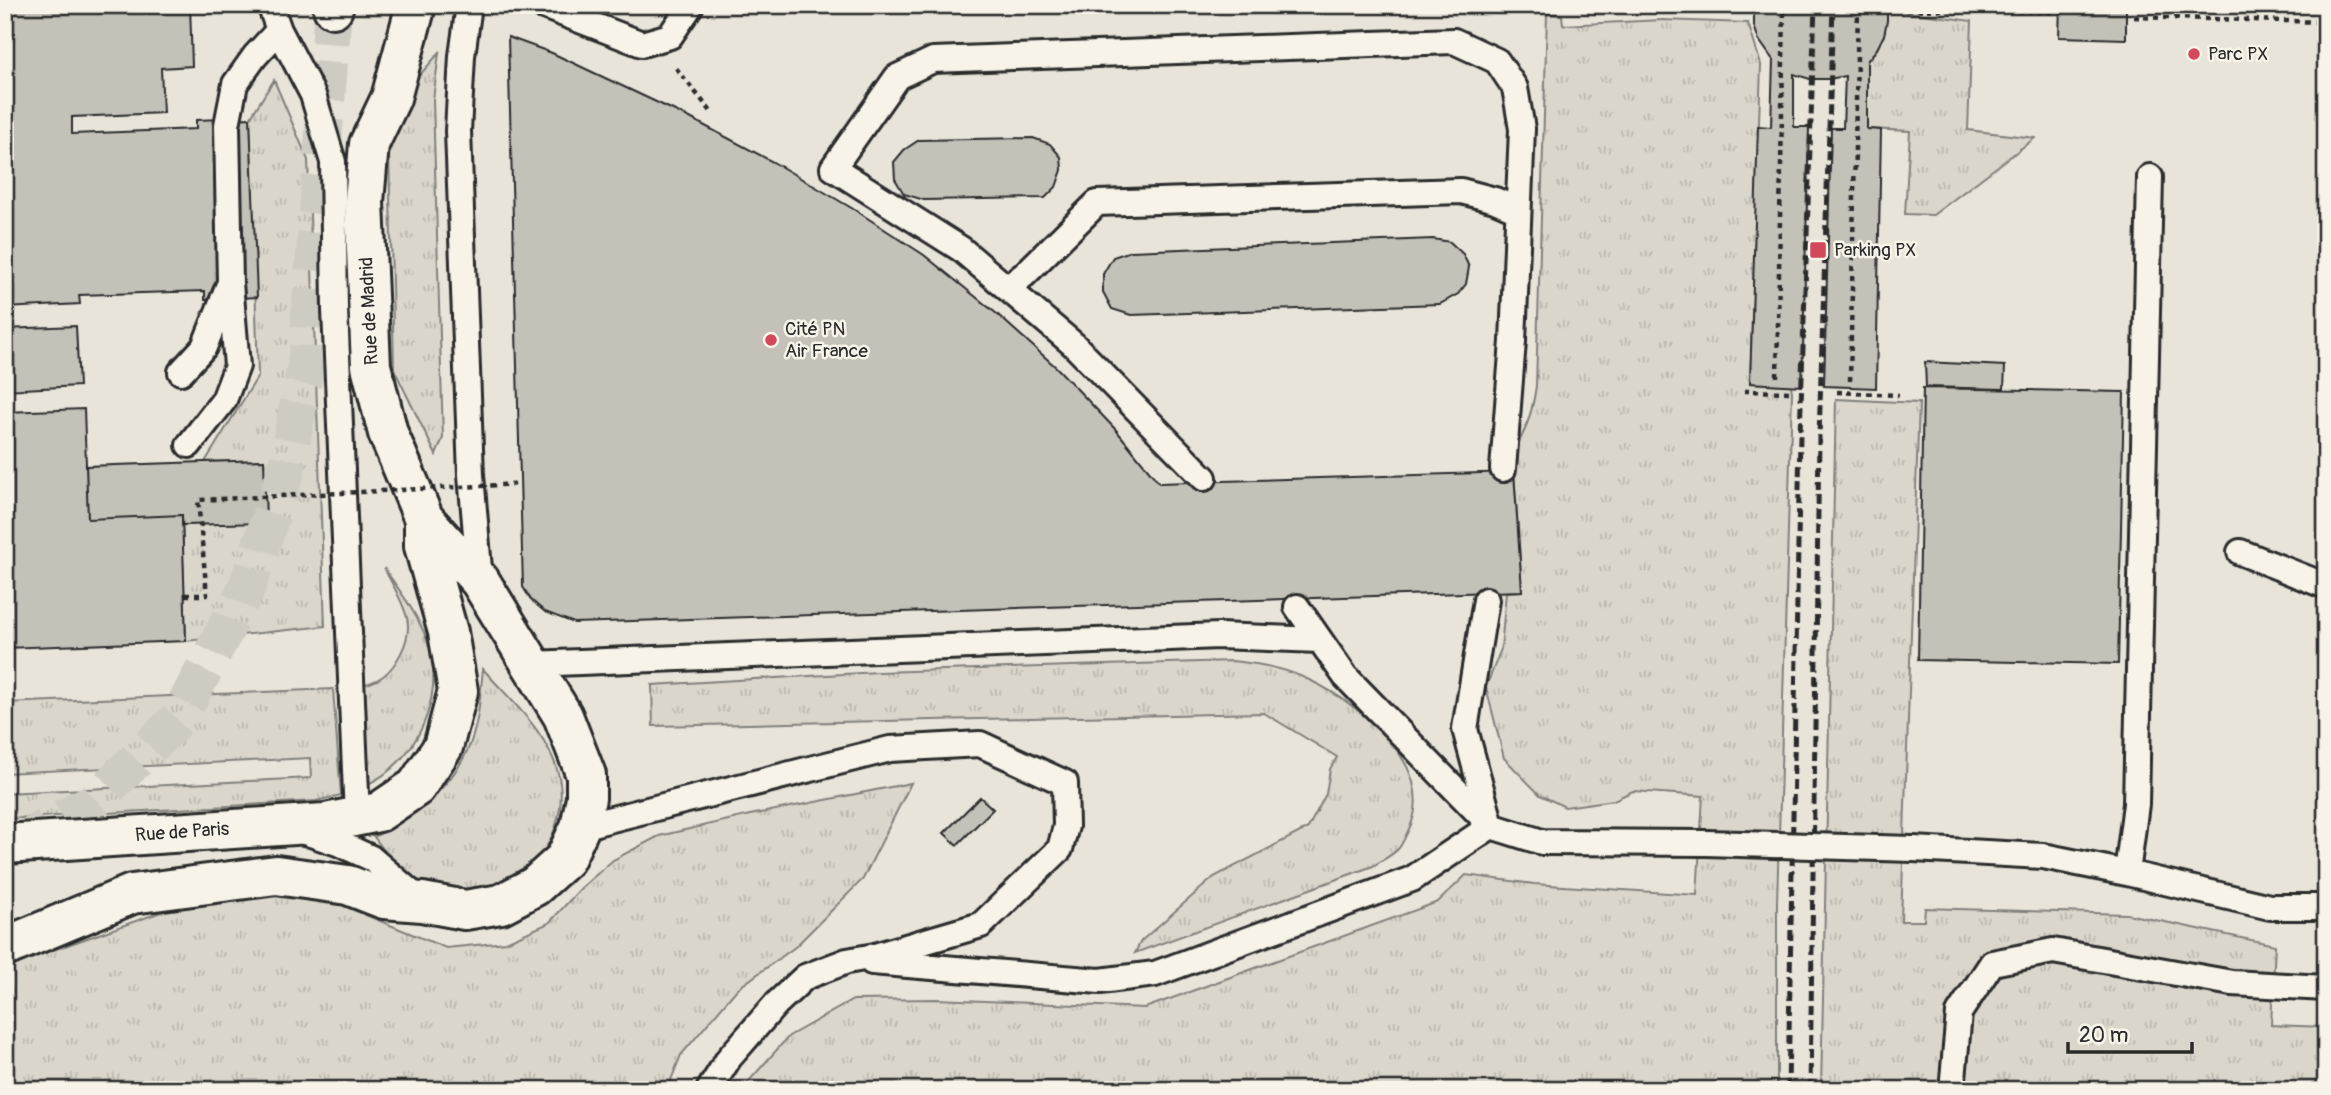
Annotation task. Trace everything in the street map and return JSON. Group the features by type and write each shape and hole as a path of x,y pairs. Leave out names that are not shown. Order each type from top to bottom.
{"street":[{"name":"Rue de Madrid","path":"357,816 379,812 416,787 443,747 458,691 448,632 424,546 424,519 388,433 371,366 364,202 369,144 391,98 416,5"},
{"path":"5,947 132,894 276,875 348,885 384,899 422,902 465,910 501,904 535,886 565,859 580,827 586,798 586,775 563,716 480,580 424,519"},
{"name":"Rue de Paris","path":"5,844 325,823 357,816"}],"lane":[{"path":"270,5 279,30 313,95 332,162 335,310 357,816"},
{"path":"469,5 462,56 458,131 471,475 480,580"},
{"path":"541,5 642,44 670,36 691,5"},
{"path":"189,445 224,400 237,366 230,283 227,125 235,84 255,56 279,30"},
{"path":"1204,478 1073,344 961,249 833,168 898,78 933,60 1454,41 1497,61 1515,89 1522,129 1513,341 1503,469"},
{"path":"2127,873 2136,804 2150,177"},
{"path":"1007,288 1024,275 1097,203 1461,191 1495,200 1518,210"},
{"path":"181,372 204,347 230,283"},
{"path":"2240,552 2326,586"},
{"path":"1486,600 1465,729 1491,826"},
{"path":"1297,607 1345,676 1491,826 1542,842 1706,843 2043,856 2270,907 2326,907"},
{"path":"531,664 1205,636 1320,640"},
{"path":"580,827 890,748 980,744 1065,783 1066,826 1060,849 981,925 875,956 847,961 805,977 729,1058 709,1090"},
{"path":"285,826 338,843 371,858 422,902"},
{"path":"847,961 1100,981 1155,974 1412,879 1491,826"},
{"path":"1952,1090 1959,1013 1992,962 2053,951 2232,983 2326,988"}],"path":[{"path":"1680,5 2053,12"},
{"path":"1777,377 1784,7"},
{"path":"1850,381 1858,9"},
{"path":"2134,17 2326,22"},
{"path":"1744,391 1792,392"},
{"path":"1838,392 1899,396"},
{"path":"185,595 208,595 198,500 520,484"}],"shaded area":[{"path":"5,5 2326,5 2326,1090 5,1090"}],"green space":[{"path":"1887,9 1972,21 1968,130 2035,138 1933,215 1905,214 1910,131 1867,129 1867,61 1884,35"},
{"path":"1547,14 1562,15 1563,25 1662,20 1748,23 1761,65 1750,383 1791,385 1792,392 1777,903 1777,1090 741,1090 789,1036 853,1000 937,999 1145,1008 1438,902 1466,875 1534,884 1697,895 1703,796 1633,791 1614,800 1565,807 1540,795 1504,758 1486,687 1501,649 1506,592 1522,591 1514,472 1503,469 1525,430 1536,386"},
{"path":"439,53 433,100 443,438 436,455 394,369 389,151 418,77"},
{"path":"274,80 308,160 325,626 186,641 182,525 266,522 263,460 205,462 258,376 250,118"},
{"path":"1836,399 1919,403 1901,921 1924,921 1925,908 2127,914 2275,945 2271,1025 2326,1027 2326,1090 1821,1090"},
{"path":"384,568 421,625 433,666 433,687 422,727 412,745 384,775 366,785 362,685 377,680 396,662 405,644 408,626 403,605"},
{"path":"1232,661 1266,666 1300,676 1343,699 1365,716 1386,736 1402,758 1413,781 1416,805 1409,829 1399,848 1373,866 1135,953 1141,941 1214,877 1308,828 1326,794 1330,769 1337,757 1264,713 653,726 652,685 878,672"},
{"path":"483,669 528,719 554,761 561,793 556,826 549,842 529,869 502,887 463,891 423,884 402,870 374,837 429,801 460,764 475,730"},
{"path":"333,689 341,795 316,801 5,819 5,793 311,778 310,758 5,773 5,703"},
{"path":"911,783 863,879 795,947 737,989 681,1055 667,1090 5,1090 5,967 167,910 259,892 329,900 446,948 506,942 549,923 581,888 613,860 659,836"}],"building":[{"path":"5,5 190,5 192,66 161,68 163,113 72,117 72,134 196,129 196,120 250,118 257,297 205,300 205,291 79,295 80,304 5,308"},
{"name":"Parking PX","path":"1754,5 1887,5 1884,35 1867,61 1867,129 1881,130 1876,388 1824,386 1831,128 1843,128 1845,76 1810,79 1794,74 1794,127 1809,127 1802,386 1750,383 1758,126 1771,127 1773,60 1759,40 1754,26"},
{"path":"2060,5 2126,5 2126,39 2059,37"},
{"name":"Cité PN Air France","path":"508,37 552,53 690,118 855,210 924,255 997,314 1057,368 1117,431 1159,483 1514,472 1522,591 574,623 545,612 531,600 523,587"},
{"path":"1033,138 1050,144 1061,157 1062,170 1056,187 1045,198 924,200 904,194 895,179 894,162 904,150 919,140"},
{"path":"1433,239 1450,242 1463,254 1469,267 1466,284 1458,294 1440,304 1131,315 1112,309 1103,292 1103,274 1113,257 1131,251"},
{"path":"76,326 79,386 5,390 5,329"},
{"path":"1925,362 2005,366 2004,389 1926,387"},
{"path":"1923,388 2124,392 2118,664 1918,660"},
{"path":"84,409 88,519 182,515 186,641 5,648 5,412"},
{"path":"264,460 266,523 182,525 182,515 88,519 86,466"},
{"path":"980,797 993,809 957,845 944,833"}],"tunnel":[{"path":"13,846 93,802 178,719 246,590 285,474 307,361 333,8"}],"railway":[{"path":"1788,1090 1800,434 1815,5"},
{"path":"1810,1090 1819,437 1833,5"}],"place":[{"name":"Parc PX","path":"2194,54"},
{"name":"Parking PX","path":"1818,250"},
{"name":"Cité PN Air France","path":"771,340"}]}
